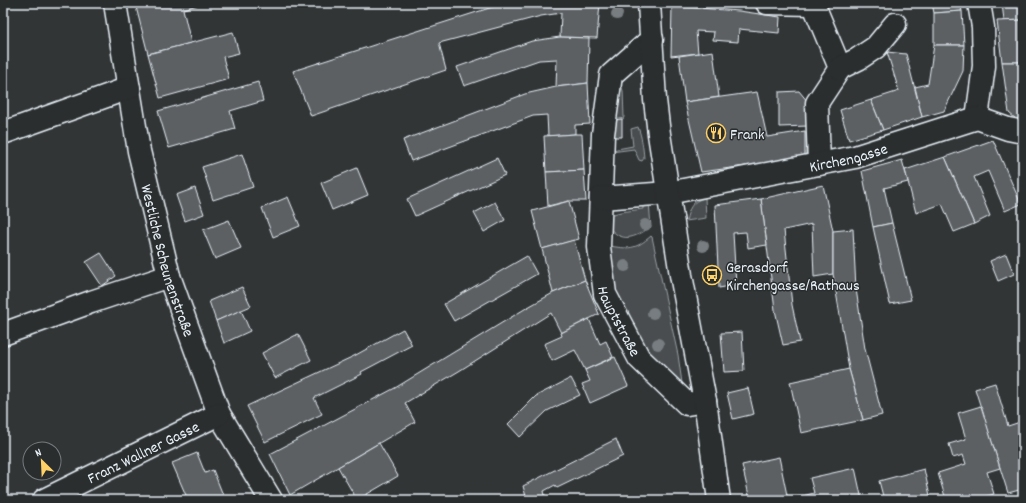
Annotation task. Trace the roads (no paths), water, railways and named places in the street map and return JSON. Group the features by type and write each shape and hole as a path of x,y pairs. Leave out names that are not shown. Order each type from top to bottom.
{"street":[{"name":"Westliche Scheunenstraße","path":"115,3 139,151 169,276 219,414 272,500"},
{"path":"649,3 655,100 668,194 705,401 719,500"},
{"path":"767,3 813,3 840,68"},
{"path":"979,3 983,27 984,66 978,118 1008,129 1023,132"},
{"path":"819,164 817,103 840,68 858,59 876,47 894,24"},
{"name":"Hauptstraße","path":"652,39 611,75 603,134 599,248 605,294 639,358 687,404 705,401"},
{"path":"3,133 129,88"},
{"name":"Kirchengasse","path":"668,194 855,157 978,118"},
{"path":"601,198 668,194"},
{"path":"3,334 169,276"},
{"name":"Franz Wallner Gasse","path":"44,500 219,414"}],"place":[{"name":"Frank","path":"716,133"},
{"name":"Gerasdorf Kirchengasse/Rathaus","path":"712,275"}]}
